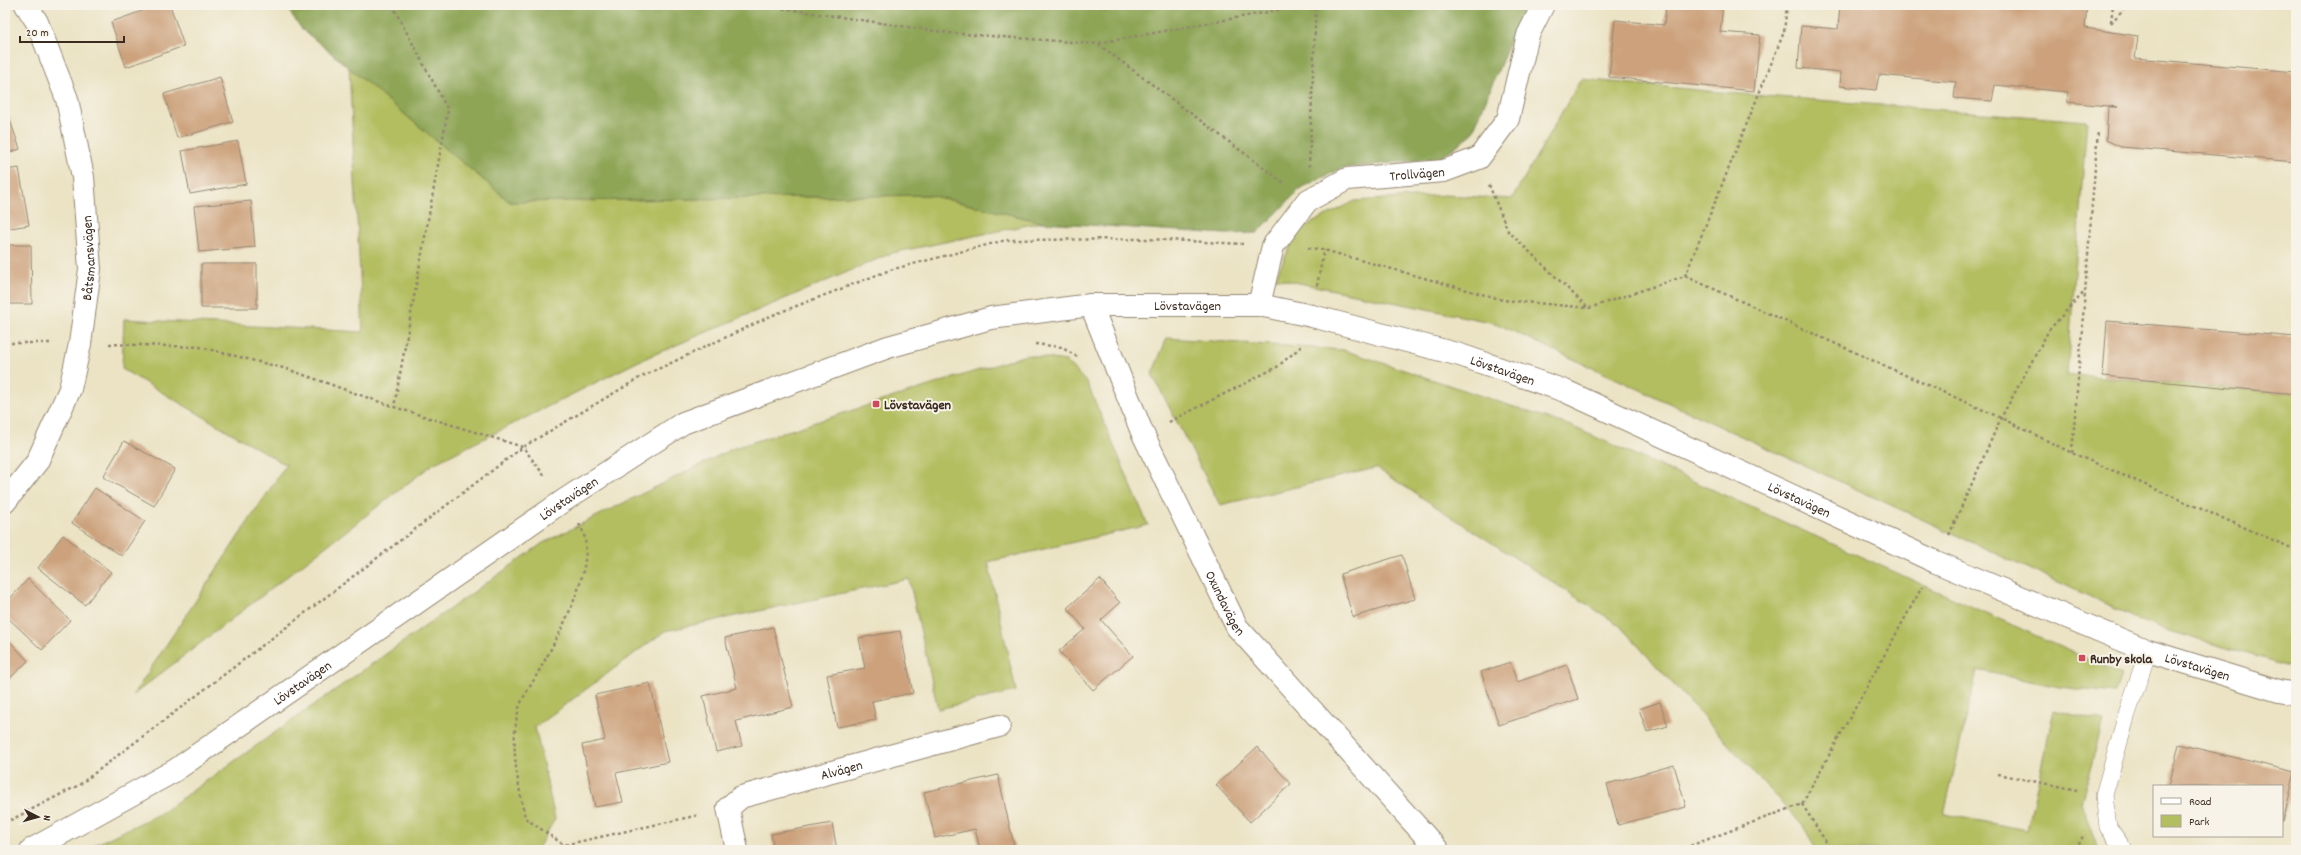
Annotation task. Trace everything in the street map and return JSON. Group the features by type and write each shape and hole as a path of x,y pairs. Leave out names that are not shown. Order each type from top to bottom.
{"street":[{"name":"Båtsmansvägen","path":"5,502 37,462 70,389 80,344 90,269 83,177 67,99 37,22 26,5"},
{"path":"1479,158 1508,119 1528,36 1543,5"},
{"name":"Trollvägen","path":"1259,305 1273,246 1307,201 1347,179 1444,171 1479,158"},
{"name":"Lövstavägen","path":"31,850 174,771 563,501 684,423 888,347 991,318 1091,305 1259,305 1312,316 1460,355 1565,391 1936,562 2148,651 2279,691 2296,694"},
{"name":"Oxundavägen","path":"1091,305 1142,432 1237,627 1438,850"},
{"name":"Alvägen","path":"728,808 741,797 999,726"},
{"path":"728,808 737,850"}],"lane":[{"path":"2124,850 2108,827 2104,795 2127,714 2148,651"}],"path":[{"path":"392,5 448,110 394,407"},
{"path":"759,5 949,33 1098,44 1306,5"},
{"path":"1307,201 1316,5"},
{"path":"1685,276 1784,32 1787,5"},
{"path":"2113,5 2112,23 2127,5"},
{"path":"1098,44 1307,201"},
{"path":"2072,453 2098,131"},
{"path":"1479,158 1508,231 1589,308"},
{"path":"1679,850 1802,804 1936,562 2001,418 2049,330 2086,289"},
{"path":"5,343 200,347 288,369 394,407 524,447 585,532 585,565 571,612 519,707 513,758 525,818 564,844 728,808"},
{"path":"1998,774 2104,795"},
{"path":"1802,804 1831,850"}],"green space":[{"path":"285,5 1525,5 1472,134 1440,158 1343,168 1302,187 1257,233 1225,234 1042,222 929,195 510,202 301,28"},
{"path":"349,67 510,202 929,195 1042,222 892,253 639,361 433,464 133,695 286,465 122,369 124,319 363,332"},
{"path":"1581,79 1752,95 2087,121 2067,374 2296,394 2296,668 2158,628 1495,323 1275,278 1298,230 1355,201 1445,195 1512,199"},
{"path":"1167,338 1344,350 1571,426 2121,674 2115,693 2059,687 1977,670 1944,814 2027,830 2054,710 2103,722 2081,803 2099,850 1817,850 1803,826 1619,625 1376,468 1220,505 1152,374"},
{"path":"1026,355 1066,361 1087,383 1148,525 988,562 1016,691 938,709 909,579 665,631 535,727 555,819 537,850 84,850 161,813 543,543 734,448"}],"building":[{"path":"159,5 170,5 184,46 126,67 111,22"},
{"path":"1666,5 1723,5 1720,32 1760,35 1754,91 1609,77 1615,20 1664,25"},
{"path":"1840,5 2087,5 2085,28 2138,36 2135,58 2296,72 2296,162 2121,147 2106,140 2108,107 2118,107 2067,102 2068,92 1995,85 1992,101 1954,98 1956,82 1879,75 1876,90 1840,86 1841,72 1798,68 1801,26 1838,29"},
{"path":"220,77 233,122 177,138 164,94"},
{"path":"5,106 20,149 5,154"},
{"path":"238,141 246,184 190,194 182,151"},
{"path":"19,168 29,225 5,229 5,170"},
{"path":"251,201 255,247 199,252 194,206"},
{"path":"5,245 31,245 32,304 5,304"},
{"path":"201,264 257,264 257,308 201,308"},
{"path":"2107,321 2296,337 2296,394 2103,376"},
{"path":"124,441 175,469 154,506 103,477"},
{"path":"95,488 145,521 122,556 72,523"},
{"path":"63,535 111,572 85,605 38,568"},
{"path":"1402,555 1415,599 1353,617 1340,574"},
{"path":"28,579 70,620 42,650 5,615 5,604"},
{"path":"1100,579 1120,603 1101,620 1133,656 1093,690 1059,651 1085,629 1067,608"},
{"path":"773,627 793,707 736,721 742,746 716,752 703,696 737,688 725,638"},
{"path":"900,631 913,693 872,701 876,720 837,727 827,675 865,668 859,638"},
{"path":"5,636 28,661 5,683"},
{"path":"1510,662 1517,682 1567,665 1578,699 1499,725 1481,672"},
{"path":"650,683 668,762 616,773 623,802 595,807 582,745 605,740 595,695"},
{"path":"1660,702 1668,726 1647,732 1639,709"},
{"path":"2179,744 2295,772 2283,822 2283,785 2169,785"},
{"path":"1257,747 1291,784 1250,822 1216,785"},
{"path":"1674,765 1686,807 1618,825 1607,784"},
{"path":"998,775 1015,850 980,850 975,829 935,838 924,792"},
{"path":"832,823 837,850 774,850 771,834"}],"place":[{"name":"Lövstavägen","path":"876,404"},
{"name":"Runby skola","path":"2082,658"}]}
